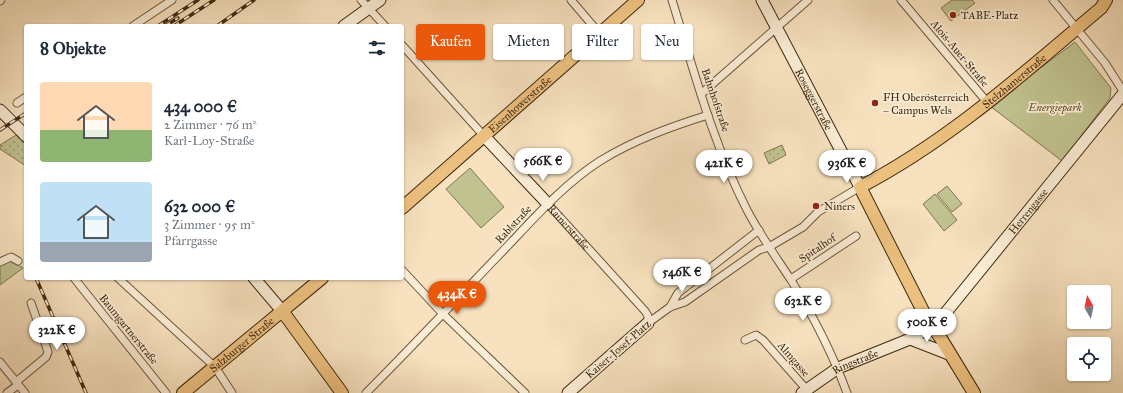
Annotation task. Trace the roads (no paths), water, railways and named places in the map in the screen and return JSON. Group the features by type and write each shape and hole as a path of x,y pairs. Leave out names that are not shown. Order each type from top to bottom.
{"main road":[{"name":"Eisenhowerstraße","path":"611,24 638,0"},
{"name":"Stelzhamerstraße","path":"860,187 939,139 987,102 1076,29 1101,8 1106,0"},
{"name":"Eisenhowerstraße","path":"404,206 572,59"},
{"name":"Roseggerstraße","path":"860,187 932,326 974,393"},
{"path":"320,280 282,312 342,393"},
{"name":"Salzburger Straße","path":"183,393 214,366 282,312"}],"street":[{"path":"137,24 172,0"},
{"path":"346,24 365,4 380,0"},
{"path":"571,0 591,24"},
{"name":"Bahnhofstraße","path":"672,0 708,115 734,182 759,230 791,280 838,368 847,393"},
{"name":"Roseggerstraße","path":"762,0 860,187"},
{"path":"701,94 808,0"},
{"name":"Alois-Auer-Straße","path":"901,0 987,102"},
{"path":"1053,0 1105,63 1123,90"},
{"path":"365,4 383,24"},
{"name":"Rainerstraße","path":"404,47 646,311 648,323"},
{"name":"Herrengasse","path":"932,326 939,321 1019,224 1123,94"},
{"path":"17,103 24,98"},
{"path":"0,110 24,134"},
{"name":"Rablstraße","path":"366,393 548,204 595,164 626,146 656,133 708,115"},
{"name":"Stelzhamerstraße","path":"769,247 803,226 818,212 860,187"},
{"name":"Kaiser-Josef-Platz","path":"670,307 678,293 759,230"},
{"name":"Spitalhof","path":"791,280 856,236"},
{"name":"Kaiser-Josef-Platz","path":"568,393 648,323 670,307 685,302 758,250 769,247"},
{"path":"0,262 11,257 18,261"},
{"path":"404,272 443,314 525,393"},
{"name":"Baumgartnerstraße","path":"76,280 166,393"},
{"path":"120,280 214,366 232,393"},
{"path":"256,280 282,312"},
{"path":"7,393 46,357 48,352 31,303"},
{"name":"Ringstraße","path":"804,391 838,368 910,339 932,326"},
{"name":"Almgasse","path":"745,340 756,335 764,340 804,391"},
{"path":"910,339 951,355"},
{"path":"0,362 25,393"}],"railway":[{"path":"161,24 198,0"},
{"path":"177,24 214,0"},
{"path":"220,24 254,0"},
{"path":"168,24 178,18"},
{"path":"0,130 24,114"},
{"path":"37,280 86,393"}],"place":[{"name":"TABE-Platz","path":"953,15"},
{"name":"FH Oberösterreich – Campus Wels","path":"875,103"},
{"name":"Niners","path":"816,206"}],"park label":[{"name":"Energiepark","path":"1055,107"}]}
